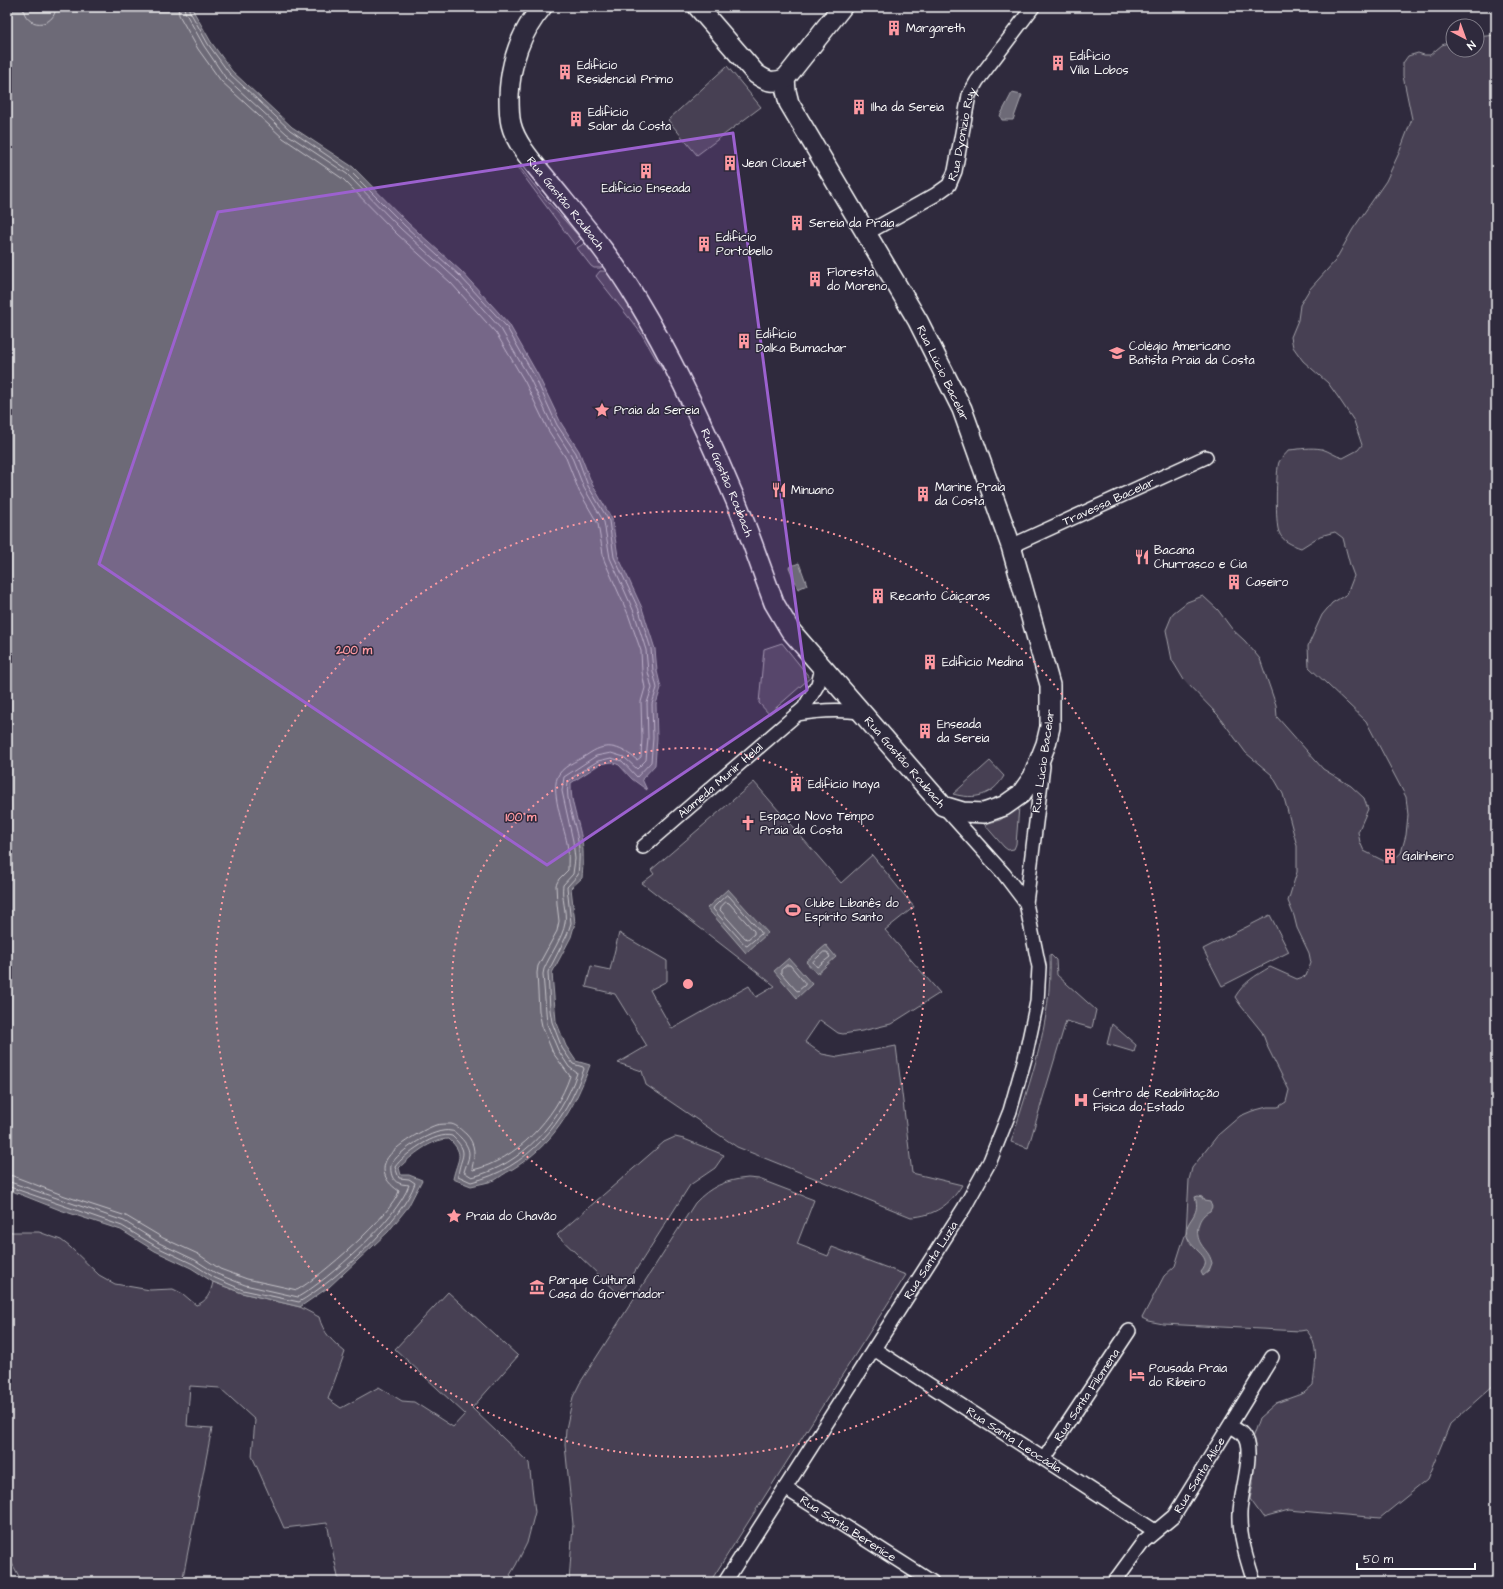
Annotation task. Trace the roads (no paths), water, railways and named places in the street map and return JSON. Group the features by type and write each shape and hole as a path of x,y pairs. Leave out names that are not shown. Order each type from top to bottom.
{"street":[{"name":"Rua Gastão Roubach","path":"542,7 535,15 524,34 515,56 510,79 509,106 511,125 522,148 618,270 638,300 695,408 732,491 780,614 790,630 1004,874 1026,903"},
{"path":"698,7 756,74 765,80 774,82 785,79 842,7"},
{"name":"Rua Dyonizio Ruy","path":"867,233 935,195 948,185 955,171 969,95 977,81 1033,7"},
{"name":"Rua Lúcio Bacelar","path":"785,79 789,103 918,321 962,409 1011,546 1050,684 1050,727 1046,744 1026,903"},
{"name":"Travessa Bacelar","path":"1011,546 1206,457"},
{"name":"Alameda Munir Helal","path":"643,847 804,708 818,684 822,668"},
{"path":"797,714 825,710 861,712"},
{"path":"943,806 953,810 984,813 1013,801 1028,786 1046,744"},
{"name":"Rua Santa Luzia","path":"725,1582 978,1185 995,1148 1010,1111 1025,1058 1037,1002 1039,967 1026,903"},
{"name":"Rua Santa Filomena","path":"1044,1459 1129,1331"},
{"name":"Rua Santa Leocádia","path":"874,1349 1156,1530"},
{"name":"Rua Santa Alice","path":"1114,1582 1144,1540 1174,1516 1272,1357"},
{"path":"1230,1426 1242,1434 1247,1443 1246,1473 1240,1504 1240,1522 1247,1560 1254,1582"},
{"name":"Rua Santa Berenice","path":"785,1488 932,1582"}],"water":[{"path":"7,7 36,7 40,9 43,7 191,7 211,42 232,71 292,127 353,167 408,223 462,272 509,324 538,375 561,423 579,451 592,484 612,519 618,556 642,608 655,649 657,671 661,688 656,704 657,738 655,765 642,779 647,790 632,779 619,765 612,762 600,764 571,783 573,805 583,846 582,878 571,888 575,923 571,937 552,973 556,1021 566,1046 576,1061 590,1065 569,1112 550,1138 538,1150 511,1170 489,1182 471,1186 453,1179 459,1153 449,1139 435,1142 416,1153 399,1168 401,1175 409,1175 422,1180 408,1207 388,1232 329,1287 300,1307 242,1293 213,1282 191,1268 155,1251 121,1230 60,1210 7,1189"},
{"path":"1012,93 1022,95 1013,120 1002,120 1000,116"},
{"path":"799,563 807,585 798,589 789,567"},
{"path":"728,889 768,933 746,953 707,908"},
{"path":"826,945 836,957 817,974 806,962"},
{"path":"789,958 812,984 797,998 774,971"},
{"path":"1195,1197 1202,1197 1204,1201 1210,1202 1212,1207 1198,1225 1199,1240 1209,1254 1212,1263 1209,1271 1203,1276 1201,1272 1205,1266 1204,1258 1189,1241 1186,1231 1196,1209 1197,1204"}],"place":[{"name":"Margareth","path":"894,28"},
{"name":"Edifício Villa Lobos","path":"1058,63"},
{"name":"Edifício Residencial Primo","path":"565,72"},
{"name":"Ilha da Sereia","path":"859,107"},
{"name":"Edifício Solar da Costa","path":"576,119"},
{"name":"Jean Clouet","path":"730,163"},
{"name":"Edifício Enseada","path":"646,171"},
{"name":"Sereia da Praia","path":"797,223"},
{"name":"Edifício Portobello","path":"704,244"},
{"name":"Floresta do Moreno","path":"815,279"},
{"name":"Edifício Dalka Bumachar","path":"744,341"},
{"name":"Colégio Americano Batista Praia da Costa","path":"1117,353"},
{"name":"Praia da Sereia","path":"602,410"},
{"name":"Minuano","path":"779,490"},
{"name":"Marine Praia da Costa","path":"923,494"},
{"name":"Bacana Churrasco e Cia","path":"1142,557"},
{"name":"Caseiro","path":"1234,582"},
{"name":"Recanto Caiçaras","path":"878,596"},
{"name":"Edificio Medina","path":"930,662"},
{"name":"Enseada da Sereia","path":"925,731"},
{"name":"Edifício Inaya","path":"796,784"},
{"name":"Espaço Novo Tempo Praia da Costa","path":"748,823"},
{"name":"Galinheiro","path":"1390,856"},
{"name":"Clube Libanês do Espírito Santo","path":"793,910"},
{"name":"Centro de Reabilitação Física do Estado","path":"1081,1100"},
{"name":"Praia do Chavão","path":"454,1216"},
{"name":"Parque Cultural Casa do Governador","path":"537,1287"},
{"name":"Pousada Praia do Ribeiro","path":"1137,1375"}]}
